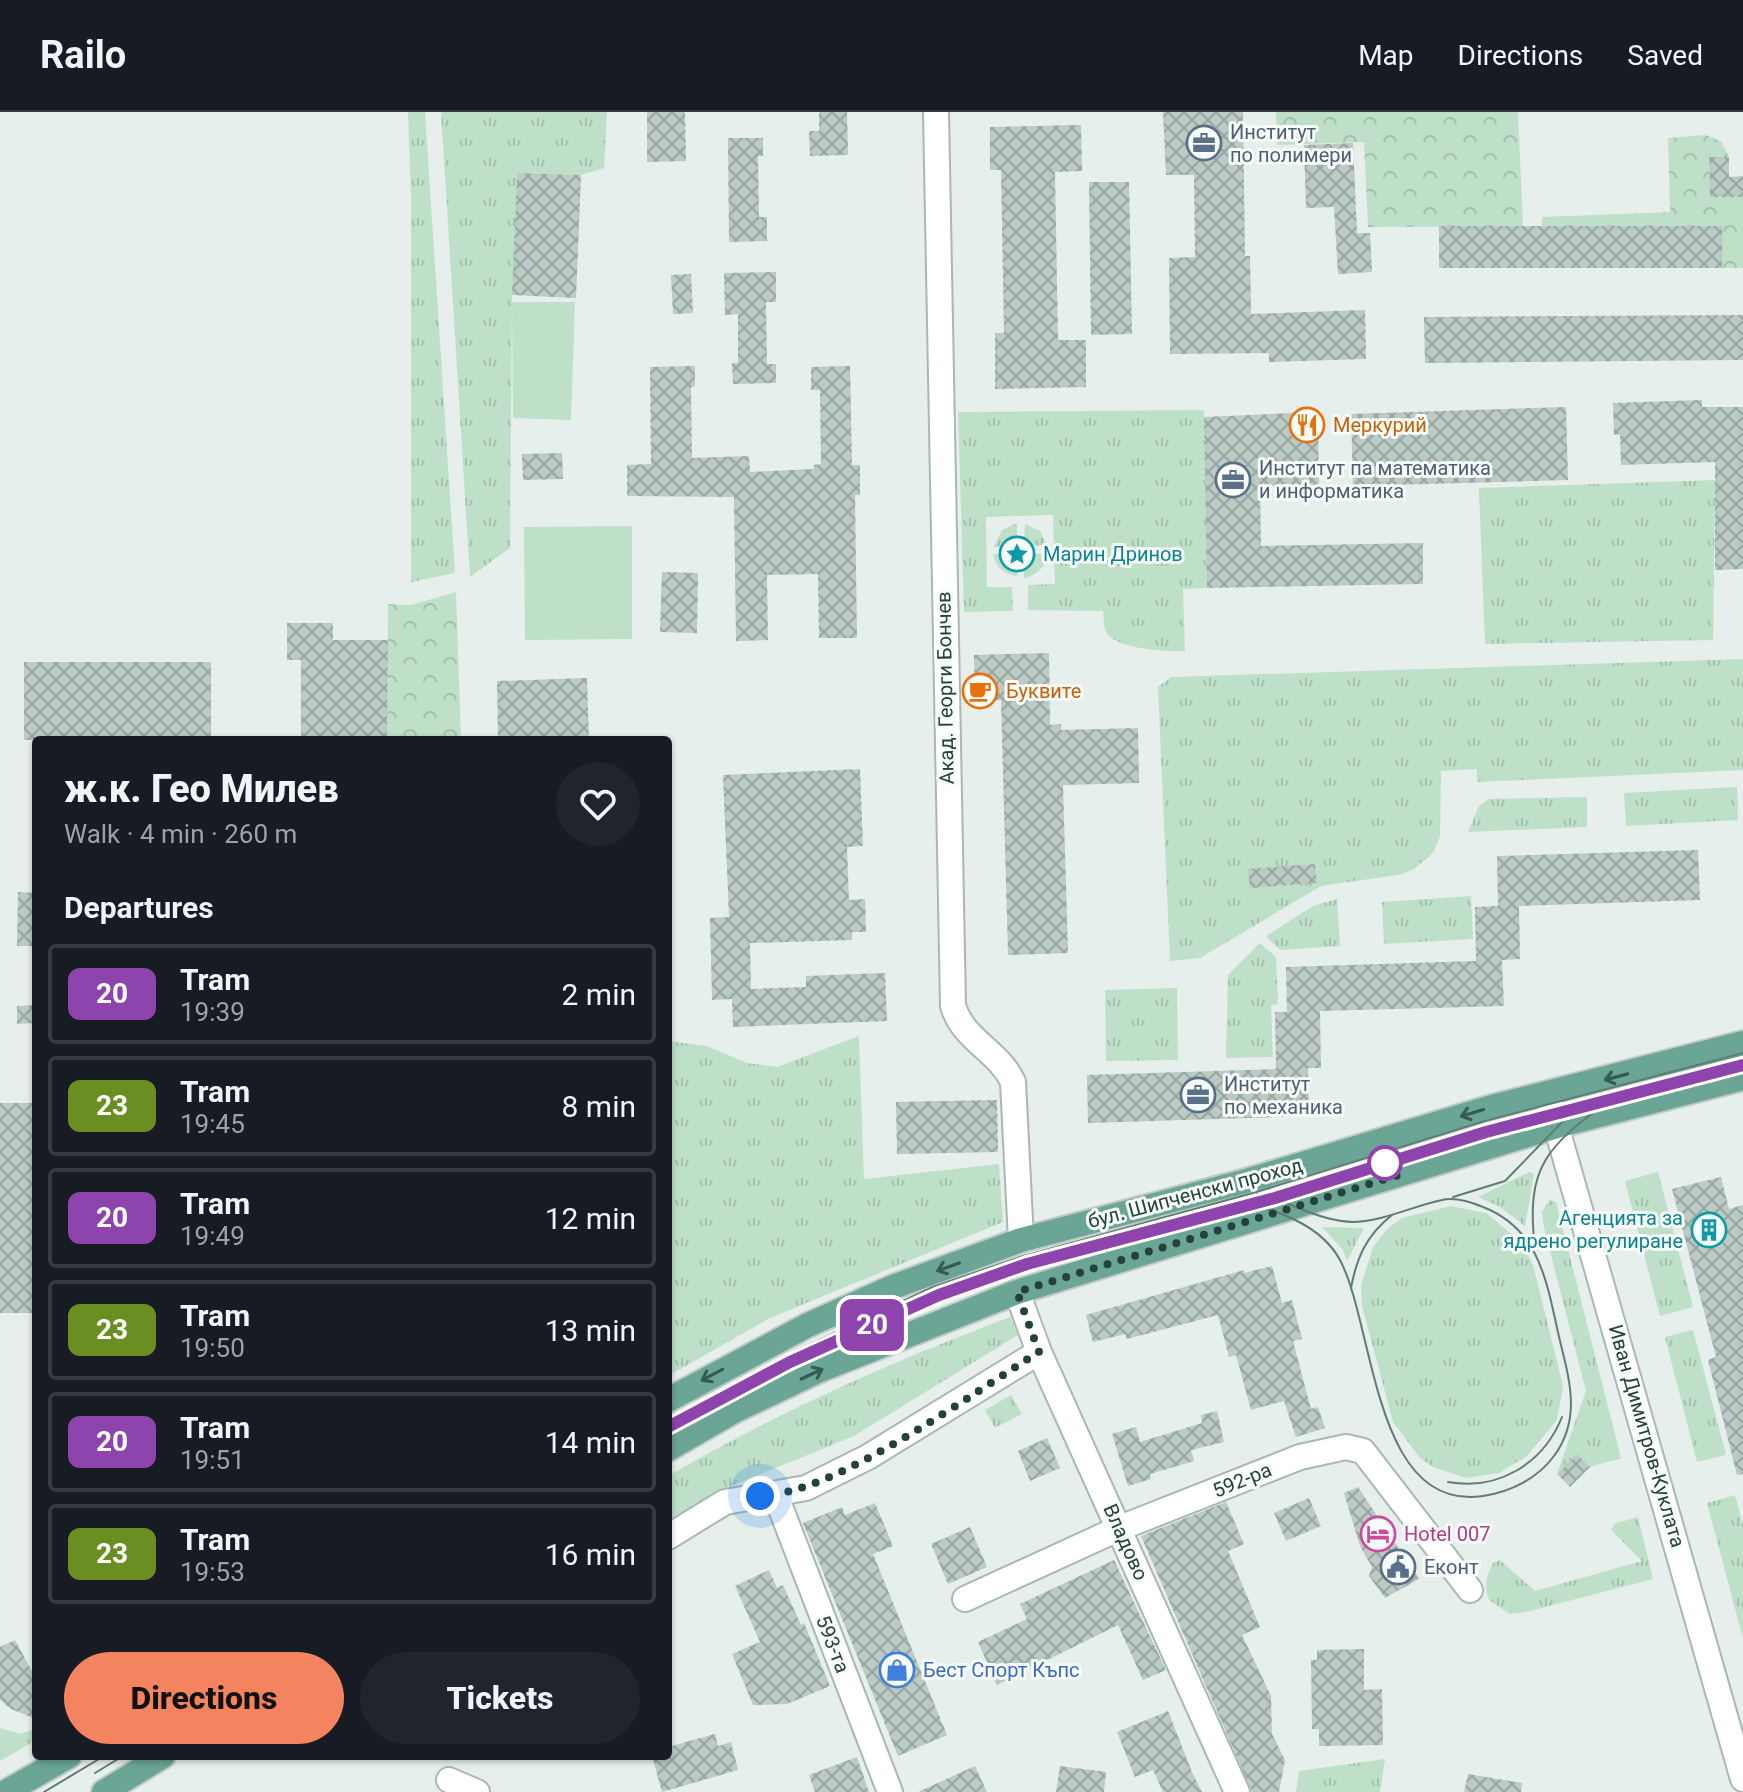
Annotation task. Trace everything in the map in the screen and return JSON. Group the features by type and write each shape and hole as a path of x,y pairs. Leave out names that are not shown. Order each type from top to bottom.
{"main road":[{"name":"бул. Шипченски проход","path":"672,1398 808,1325 893,1287 1021,1240 1743,1043"},
{"name":"бул. Шипченски проход","path":"672,1447 734,1411 820,1370 1017,1292 1557,1126 1743,1078"},
{"path":"7,1790 62,1760"},
{"path":"104,1792 156,1760"}],"street":[{"name":"Акад. Георги Бончев","path":"936,112 953,1006 957,1021 1006,1066 1013,1082 1021,1240"},
{"name":"Иван Димитров-Куклата","path":"1547,1094 1743,1779"},
{"name":"Владово","path":"1017,1292 1039,1352 1237,1792"},
{"path":"672,1535 725,1502 744,1497 776,1496 806,1488 868,1457 1039,1352"},
{"name":"592-ра","path":"965,1599 1120,1528 1300,1457 1346,1447 1363,1451 1470,1590"},
{"name":"593-та","path":"776,1496 890,1792"},
{"path":"449,1780 477,1792"}],"green space":[{"path":"408,112 425,112 455,573 411,582 411,194"},
{"path":"441,112 607,112 604,168 581,175 517,173 512,302 510,548 470,577"},
{"path":"1276,112 1518,112 1523,226 1368,227 1364,142 1277,145"},
{"path":"1705,135 1721,141 1729,157 1709,157 1710,197 1743,197 1743,268 1722,268 1721,226 1542,226 1542,217 1670,212 1668,138"},
{"path":"512,302 575,302 571,420 513,418"},
{"path":"1204,410 1207,588 1183,589 1185,651 1145,649 1124,644 1109,636 1103,611 1028,610 1028,585 1055,584 1053,515 986,517 987,587 1012,587 1013,611 964,612 958,412"},
{"path":"1715,480 1713,640 1485,644 1479,488"},
{"path":"1017,523 1017,538 1007,547 994,547 1002,530"},
{"path":"1025,524 1040,531 1047,545 1032,546 1024,538"},
{"path":"632,526 632,639 525,640 524,527"},
{"path":"1009,553 1017,563 1017,576 1001,569 993,554"},
{"path":"1034,554 1048,554 1040,570 1024,578 1024,562"},
{"path":"456,592 461,736 387,736 388,604 411,605"},
{"path":"1743,659 1743,770 1477,782 1477,769 1441,771 1440,837 1433,853 1414,869 1398,875 1321,886 1200,958 1170,961 1158,687 1171,677"},
{"path":"1737,787 1738,820 1626,826 1624,793"},
{"path":"1587,797 1587,827 1468,832 1479,806 1489,799"},
{"path":"1471,896 1473,939 1384,944 1382,902"},
{"path":"1337,899 1340,946 1280,950 1266,936 1313,906"},
{"path":"1260,943 1276,957 1278,1004 1271,1005 1273,1057 1226,1058 1228,975"},
{"path":"1177,988 1178,1060 1106,1061 1105,990"},
{"path":"859,1036 864,1179 999,1164 1003,1222 770,1318 672,1374 672,1042 707,1046 747,1063 777,1067"},
{"path":"1529,1172 1534,1174 1525,1226 1500,1207 1478,1197"},
{"path":"1658,1172 1693,1307 1660,1316 1625,1181"},
{"path":"1549,1200 1556,1202 1621,1458 1590,1467 1577,1455 1557,1474 1586,1391 1544,1228 1542,1212"},
{"path":"1451,1206 1486,1213 1521,1242 1533,1265 1563,1386 1557,1420 1527,1456 1499,1473 1466,1478 1433,1467 1420,1458 1393,1422 1362,1306 1361,1285 1373,1247 1387,1229 1402,1218"},
{"path":"1322,1227 1364,1228 1347,1261 1343,1250"},
{"path":"1010,1317 1018,1335 854,1436 729,1487 672,1522 672,1474 751,1430 922,1352"},
{"path":"1693,1330 1726,1455 1697,1462 1665,1337"},
{"path":"1011,1395 1022,1414 995,1428 985,1410"},
{"path":"1735,1495 1743,1525 1743,1639 1707,1503"},
{"path":"1638,1517 1653,1579 1526,1612 1510,1614 1489,1600 1487,1577 1493,1563 1500,1560 1535,1591 1642,1561 1611,1530 1614,1524"},
{"path":"0,1728 21,1734 32,1730 32,1742 0,1761"},
{"path":"1385,1759 1380,1792 1296,1792 1299,1771"}],"building":[{"path":"647,112 685,112 686,161 647,162"},
{"path":"819,112 847,112 848,155 810,156 809,131 819,131"},
{"path":"1163,112 1243,112 1245,256 1250,256 1251,314 1365,310 1366,359 1269,362 1269,353 1170,354 1169,258 1195,257 1194,175 1166,175"},
{"path":"1081,125 1082,171 1055,172 1058,340 1086,340 1086,387 995,389 995,333 1004,333 1001,170 990,170 990,127"},
{"path":"728,138 763,138 763,156 758,156 759,217 767,217 767,241 729,242"},
{"path":"1353,143 1357,233 1370,233 1372,272 1338,274 1334,207 1306,208 1304,145"},
{"path":"1709,157 1729,157 1729,177 1743,176 1743,197 1710,197"},
{"path":"517,173 581,175 576,298 512,295"},
{"path":"1089,182 1129,182 1132,334 1091,335"},
{"path":"1439,226 1722,226 1722,268 1439,268"},
{"path":"776,272 776,302 766,302 767,364 776,364 776,383 733,384 732,363 738,363 738,314 725,315 724,273"},
{"path":"691,274 693,313 673,314 671,275"},
{"path":"1743,315 1743,360 1425,363 1424,317"},
{"path":"695,366 695,386 691,387 692,458 749,456 750,472 814,469 814,465 821,464 820,390 811,390 811,367 850,366 852,465 860,465 860,495 855,495 857,638 819,638 818,574 767,575 768,640 736,641 734,497 627,496 627,465 651,464 650,367"},
{"path":"1702,400 1702,407 1743,407 1743,569 1715,570 1715,462 1621,465 1620,434 1614,435 1613,403"},
{"path":"1566,407 1568,480 1353,486 1351,414"},
{"name":"Институт па математика и информатика","path":"1318,412 1319,485 1260,486 1261,546 1423,543 1423,584 1207,588 1204,417"},
{"path":"562,453 563,479 523,480 522,454"},
{"path":"662,572 698,573 697,633 660,632"},
{"path":"287,623 333,623 333,640 388,640 387,736 301,736 301,660 287,660"},
{"path":"1049,653 1050,725 1061,724 1061,730 1138,728 1139,783 1063,785 1068,953 1008,955 1001,700 975,701 974,655"},
{"path":"24,662 211,662 211,736 32,736 32,740 24,740"},
{"path":"587,678 589,736 498,736 497,681"},
{"path":"860,769 863,846 847,847 849,900 865,899 866,932 852,932 852,940 750,943 751,989 806,987 806,976 885,973 887,1021 733,1027 732,999 712,1000 710,918 729,917 723,775"},
{"path":"1698,850 1700,900 1519,906 1520,959 1502,960 1504,1006 1320,1011 1321,1068 1308,1068 1309,1116 1088,1123 1087,1075 1276,1069 1275,1012 1287,1012 1286,967 1476,961 1475,907 1498,906 1497,856"},
{"path":"1315,864 1317,883 1250,888 1248,869"},
{"path":"18,892 32,893 32,946 17,946"},
{"path":"32,1005 32,1023 17,1024 17,1006"},
{"path":"997,1100 998,1152 897,1154 896,1102"},
{"path":"0,1103 32,1103 32,1313 0,1313"},
{"path":"1721,1177 1729,1209 1743,1205 1743,1474 1737,1475 1708,1360 1716,1357 1672,1189"},
{"path":"1272,1266 1282,1303 1292,1300 1302,1339 1293,1341 1311,1409 1318,1407 1325,1428 1296,1437 1284,1401 1251,1410 1236,1355 1229,1357 1218,1315 1127,1339 1125,1334 1093,1342 1086,1315 1244,1270 1244,1273"},
{"path":"1217,1411 1224,1442 1191,1450 1194,1461 1150,1474 1151,1479 1128,1486 1112,1434 1136,1427 1140,1442 1202,1423 1201,1415"},
{"path":"1047,1438 1060,1468 1030,1481 1018,1451"},
{"path":"1577,1454 1590,1467 1570,1487 1557,1474"},
{"path":"1358,1487 1419,1579 1385,1598 1369,1576 1372,1567 1360,1546 1344,1493"},
{"path":"1309,1498 1321,1526 1286,1541 1274,1513"},
{"path":"1226,1502 1244,1544 1228,1551 1260,1627 1242,1635 1271,1696 1272,1734 1285,1760 1279,1792 1252,1792 1141,1536"},
{"path":"875,1503 893,1546 873,1554 947,1735 898,1756 803,1523 842,1507 845,1515"},
{"path":"970,1527 987,1567 948,1584 931,1544"},
{"path":"1114,1560 1166,1670 1143,1680 1118,1625 997,1685 978,1642 1027,1619 1020,1604"},
{"path":"769,1570 777,1588 783,1585 801,1625 804,1623 830,1686 787,1704 753,1705 732,1654 760,1642 735,1586"},
{"path":"15,1640 32,1672 32,1717 11,1709 0,1700 0,1647"},
{"path":"1364,1649 1364,1690 1382,1689 1383,1745 1319,1746 1319,1729 1312,1729 1311,1660 1317,1660 1317,1650"},
{"path":"1168,1711 1202,1792 1163,1792 1153,1770 1135,1777 1117,1732"},
{"path":"715,1734 718,1746 731,1742 738,1770 662,1792 653,1760 672,1760 672,1746"},
{"path":"857,1757 869,1792 815,1792 809,1775"},
{"path":"975,1766 987,1792 918,1792"},
{"path":"1060,1766 1106,1772 1104,1792 1056,1792"},
{"path":"1468,1774 1522,1783 1521,1792 1464,1792"}],"tram line":[{"path":"672,1417 787,1355 933,1287 1020,1257 1253,1193 1485,1121 1743,1053"},
{"name":"20","path":"672,1425 790,1362 939,1295 1027,1264 1275,1198 1486,1132 1743,1065"},
{"path":"1453,1197 1505,1181 1567,1117 1593,1098"},
{"path":"1535,1249 1534,1197 1545,1160 1571,1131 1611,1099"},
{"path":"1250,1204 1289,1217 1313,1230 1340,1260 1352,1290 1383,1409 1399,1446 1419,1476 1447,1493 1483,1496 1522,1483 1540,1471 1554,1456 1568,1428 1570,1386 1545,1280 1530,1245 1518,1230 1503,1217 1483,1207 1457,1200 1442,1200 1376,1219 1354,1222 1329,1219 1257,1194"},
{"path":"1351,1288 1364,1247 1392,1215"},
{"path":"1448,1482 1484,1482 1517,1470 1543,1448 1562,1417"},
{"path":"44,1792 97,1760"},
{"path":"95,1773 116,1760"}],"place":[{"name":"Институт по полимери","path":"1204,143"},
{"name":"Меркурий","path":"1307,425"},
{"name":"Институт па математика и информатика","path":"1233,480"},
{"name":"Марин Дринов","path":"1017,554"},
{"name":"Буквите","path":"980,691"},
{"name":"Институт по механика","path":"1198,1095"},
{"name":"Агенцията за ядрено регулиране","path":"1709,1230"},
{"name":"Hotel 007","path":"1378,1534"},
{"name":"Еконт","path":"1398,1567"},
{"name":"Бест Спорт Къпс","path":"897,1670"}],"route":[{"path":"760,1496 776,1496 806,1488 868,1457 1039,1352 1017,1292 1402,1174 1385,1163"}]}
